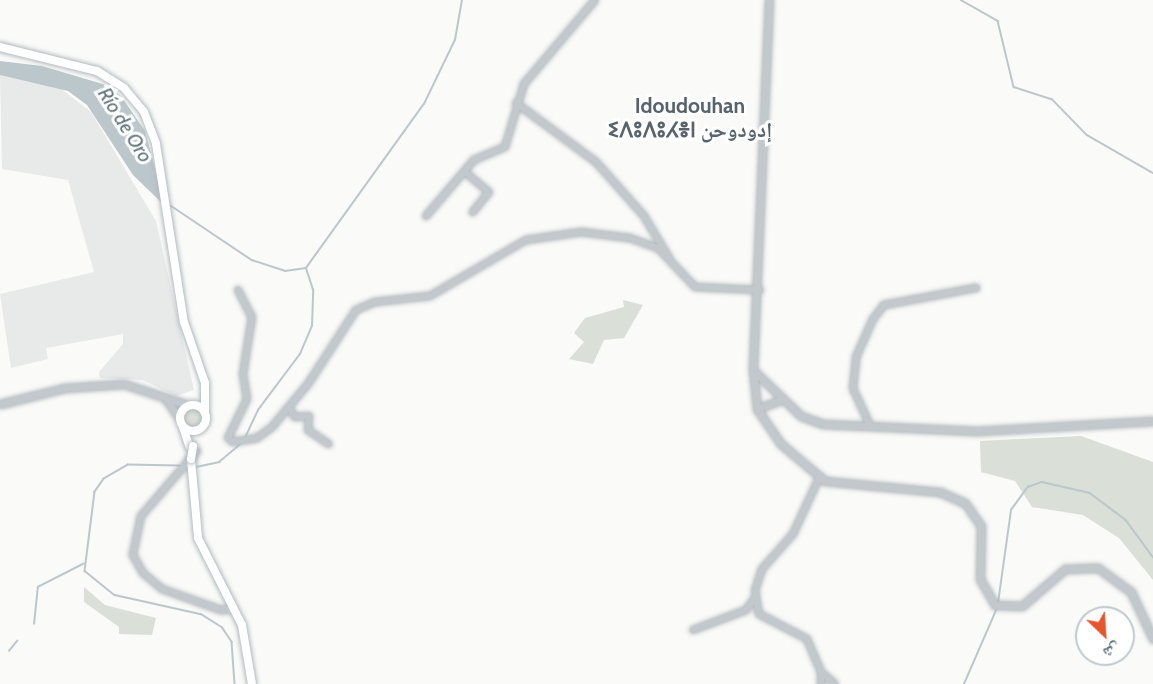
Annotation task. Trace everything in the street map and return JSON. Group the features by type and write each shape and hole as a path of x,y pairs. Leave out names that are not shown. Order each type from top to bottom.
{"main road":[{"path":"0,47 87,68 113,80 144,112 158,155 184,321 201,371 205,413 191,459 192,485 201,547 246,636 252,684"},
{"path":"181,422 190,405 201,394 201,371"},
{"path":"190,405 205,413"},
{"path":"181,422 199,429"},
{"path":"181,422 193,448"}],"street":[{"path":"426,216 474,160 505,147 516,103 533,73 595,0"},
{"path":"769,0 760,290 753,370 757,409 781,444 819,478 846,487 959,498 979,520 980,579 999,607 1022,606 1065,569 1098,568 1131,592 1153,639"},
{"path":"516,103 596,162 644,216 669,258"},
{"path":"465,172 489,192 473,212"},
{"path":"238,290 252,317 243,374 245,411 228,438 238,442 265,434 289,408 356,310 375,302 430,296 526,240 581,232 612,235 651,244 669,258 695,287 760,290"},
{"path":"869,423 853,388 856,357 873,319 884,305 939,291 976,288"},
{"path":"753,370 783,399 816,422 869,423 977,431 1153,421"},
{"path":"0,404 64,388 124,384 190,405"},
{"path":"164,397 181,422"},
{"path":"757,409 783,399"},
{"path":"289,408 295,417 309,416 308,430 329,444"},
{"path":"193,448 136,525 132,544 137,564 171,593 234,609"},
{"path":"819,478 790,539 757,578 756,596 763,618 811,643 821,672 821,684"},
{"path":"693,630 746,610 756,596"},
{"path":"821,672 835,684"}],"shaded area":[{"path":"0,75 60,88 91,112 156,221 194,390 176,396 143,380 100,378 99,372 123,344 123,334 46,348 48,359 11,368 0,294 94,272 68,180 2,169"},
{"path":"623,300 643,305 624,338 604,340 593,364 569,359 584,342 574,333 585,318 624,307"},
{"path":"193,408 200,411 203,418 200,425 193,428 186,425 183,418 186,411"},
{"path":"1081,436 1153,462 1153,580 1119,538 1083,515 1032,507 1015,481 981,472 980,441"},
{"path":"84,587 105,605 156,618 152,635 119,634 119,627 84,602"}],"water":[{"name":"Río de Oro","path":"0,61 42,66 106,85 121,96 145,131 165,206 133,175 87,105 68,91 0,75"}],"waterway":[{"path":"170,205 252,260 285,271 306,268 424,104 455,40 462,0"},
{"path":"961,0 998,21 1014,87 1052,99 1087,135 1153,173"},
{"path":"245,438 258,410 300,354 312,326 313,290 306,269"},
{"path":"196,467 219,462 243,442"},
{"path":"180,466 128,465 104,479 95,492 85,571 115,595 201,614 222,627 232,642 235,684"},
{"path":"998,603 1011,510 1028,487 1042,482 1090,493 1126,520 1153,557"},
{"path":"34,624 38,587 83,564"},
{"path":"964,684 997,608"},
{"path":"9,651 17,641"}],"district":[{"name":"Idoudouhan ⵉⴷⵓⴷⵓⵃⴻⵏ إدودوحن","path":"690,118"}]}
